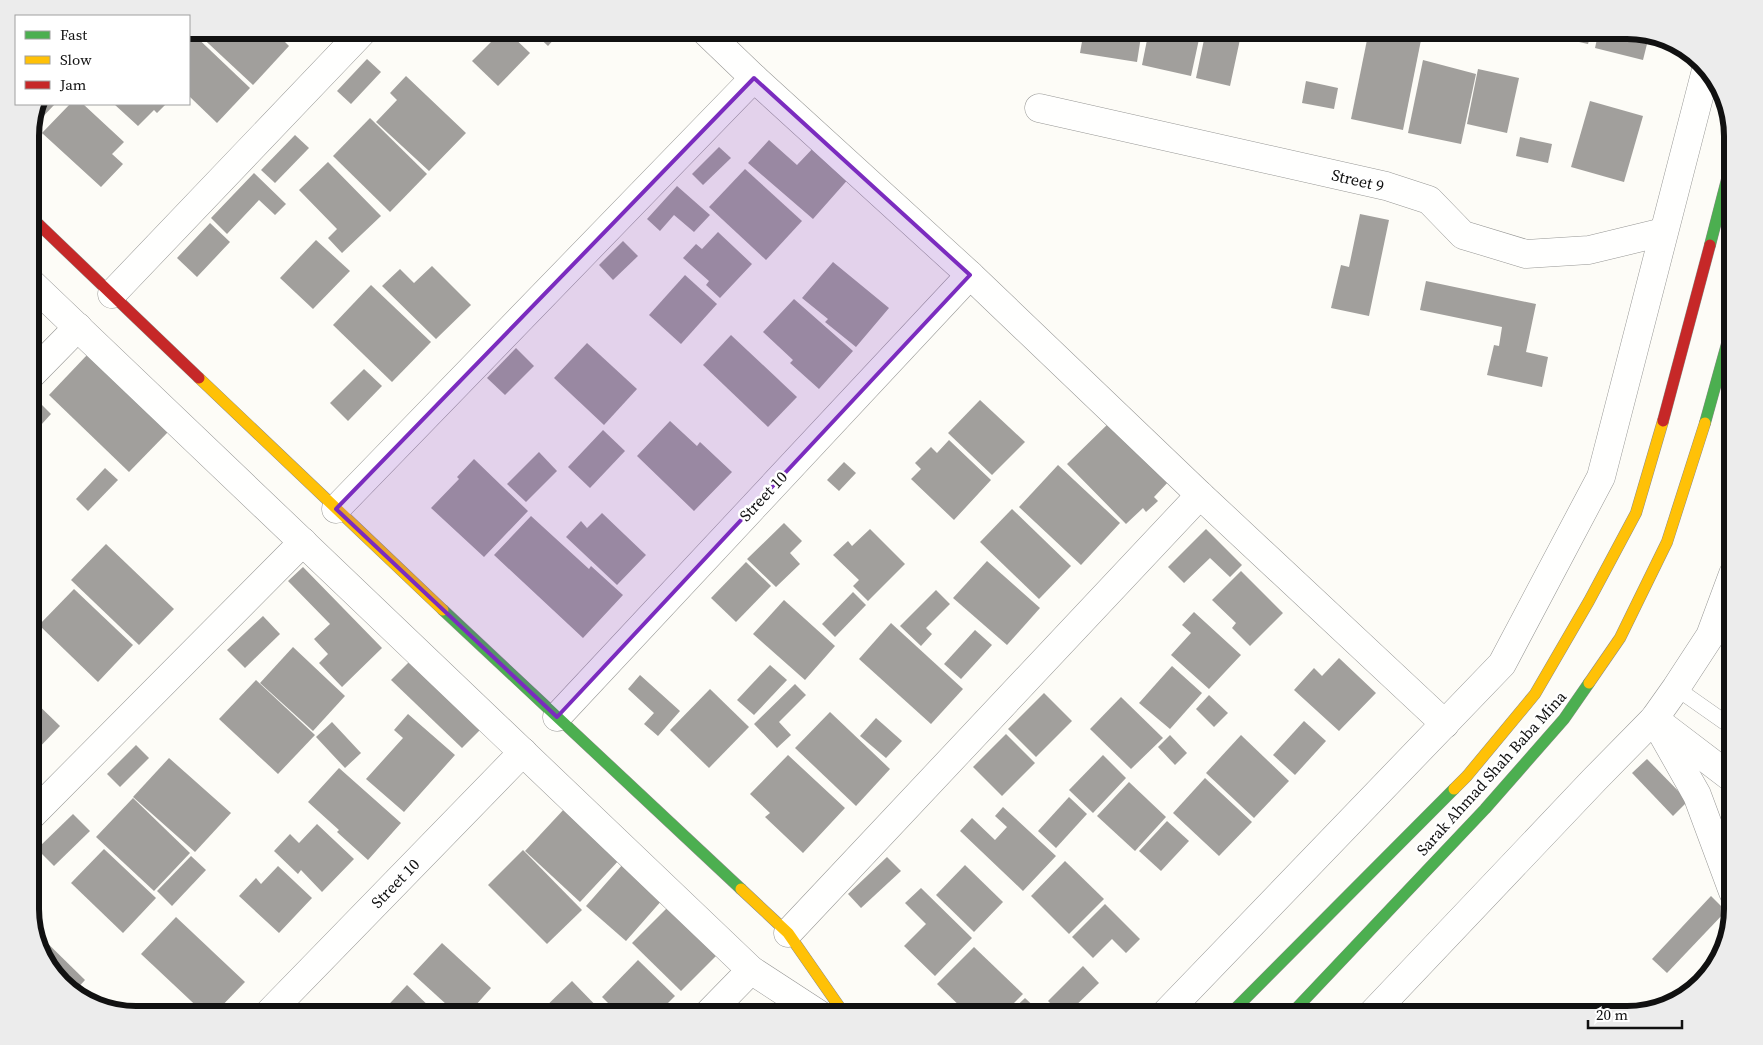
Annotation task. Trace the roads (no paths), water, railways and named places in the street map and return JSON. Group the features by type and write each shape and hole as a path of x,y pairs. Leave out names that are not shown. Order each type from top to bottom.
{"main road":[{"path":"1238,1006 1467,776 1535,694 1589,601 1636,513 1669,402 1724,191"},
{"path":"39,225 336,509 788,933 838,1006"},
{"name":"Sarak Ahmad Shah Baba Mina","path":"1299,1006 1485,809 1564,720 1620,638 1667,542 1702,433 1724,354"}],"street":[{"path":"112,294 355,39"},
{"path":"713,39 970,275 1200,495 1445,724"},
{"path":"1173,1006 1502,664 1600,477 1704,77"},
{"path":"336,509 754,78"},
{"name":"Street 9","path":"1039,108 1386,186 1429,200 1463,235 1526,254 1589,250 1663,232"},
{"name":"Street 10","path":"557,717 970,275"},
{"path":"39,291 751,970 806,1006"},
{"path":"39,367 78,328"},
{"path":"788,933 1200,495"},
{"path":"39,808 303,542"},
{"path":"1380,1006 1654,719 1710,636 1724,598"},
{"path":"1654,719 1724,771"},
{"path":"1654,719 1696,795 1724,868"},
{"name":"Street 10","path":"276,1006 523,752"},
{"path":"716,1006 751,970"}],"lane":[{"path":"1676,688 1724,722"}]}
